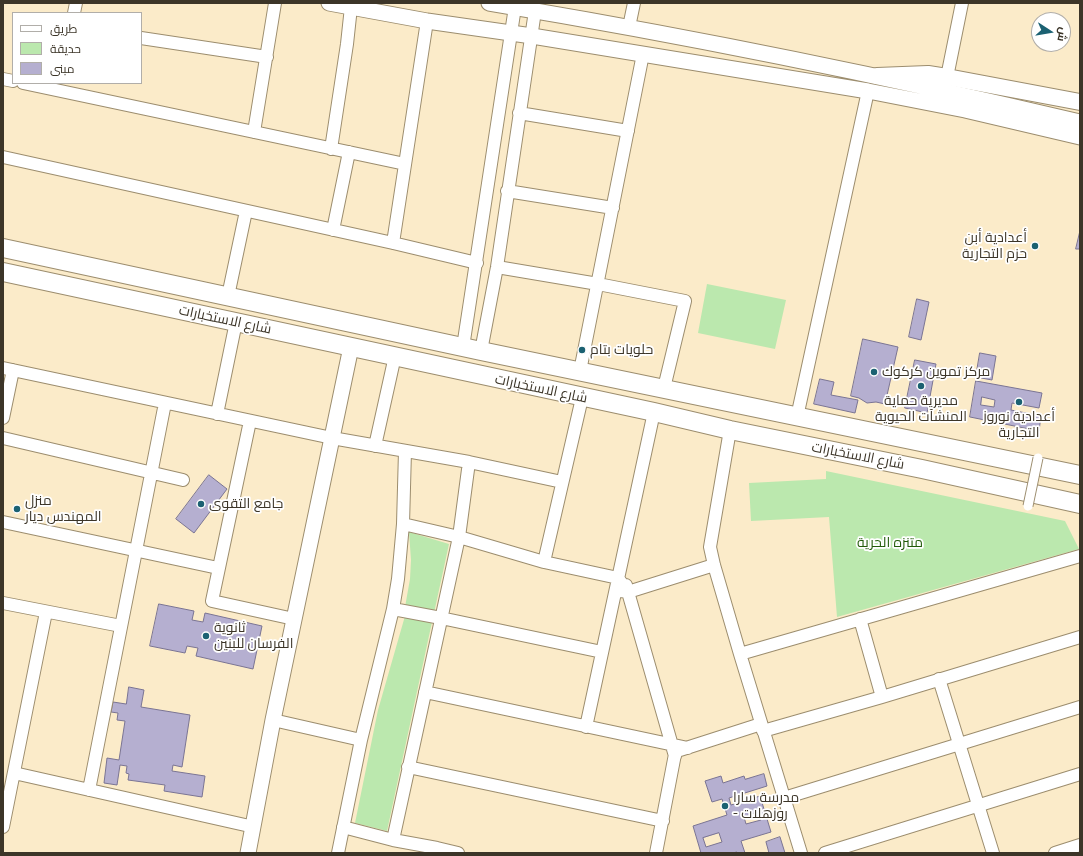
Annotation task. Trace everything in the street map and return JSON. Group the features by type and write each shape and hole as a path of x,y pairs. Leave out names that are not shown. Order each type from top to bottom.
{"main road":[{"path":"877,76 928,74 1080,102"},
{"name":"شارع الاستخبارات","path":"3,248 481,351 1080,475"},
{"name":"شارع الاستخبارات","path":"3,272 102,295 236,322 582,398 654,412 730,430 922,469 1080,504"},
{"path":"922,469 928,444"}],"street":[{"path":"254,132 275,3"},
{"path":"329,3 427,21 532,36 868,91 965,110 1080,137"},
{"path":"489,3 629,27 877,76 1080,122"},
{"path":"629,27 634,3"},
{"path":"948,77 962,3"},
{"path":"331,149 351,7"},
{"path":"463,347 515,7"},
{"path":"481,351 497,267 507,190 535,12"},
{"path":"393,243 427,21"},
{"path":"142,38 267,57"},
{"path":"580,371 643,54"},
{"path":"28,84 405,164"},
{"path":"797,416 868,91"},
{"path":"519,113 628,131"},
{"path":"333,230 349,152"},
{"path":"3,158 393,243 477,263"},
{"path":"507,190 613,208"},
{"path":"228,296 246,211"},
{"path":"497,267 598,284 685,301 664,388"},
{"path":"217,414 236,322"},
{"path":"248,853 273,720 351,347"},
{"path":"375,446 395,356"},
{"path":"3,418 8,369 332,438 469,462 562,482"},
{"path":"544,562 582,398"},
{"path":"89,790 165,403"},
{"path":"586,727 654,412"},
{"path":"250,421 212,601 294,619"},
{"path":"730,430 710,547 762,728 801,853"},
{"path":"3,438 183,480"},
{"path":"338,853 361,740 393,609 404,524 405,451"},
{"path":"1028,506 1038,458"},
{"path":"393,840 458,537 469,462"},
{"path":"3,522 218,568"},
{"path":"404,524 458,537 544,562 618,578 628,592 677,749 656,853"},
{"path":"740,654 1080,556"},
{"path":"628,592 714,565"},
{"path":"618,578 628,592"},
{"path":"3,604 121,626"},
{"path":"393,609 602,652"},
{"path":"3,827 46,612"},
{"path":"860,619 882,697"},
{"path":"425,692 586,727 677,749 882,697 1080,636"},
{"path":"938,680 993,853"},
{"path":"784,798 1080,707"},
{"path":"273,720 361,740"},
{"path":"408,768 663,821"},
{"path":"14,773 254,827"},
{"path":"825,853 1080,774"},
{"path":"343,827 436,850 458,853"},
{"path":"1055,853 1080,845"}],"green space":[{"path":"707,284 786,300 775,349 698,333"},
{"name":"متنزه الحرية","path":"826,471 1065,521 1079,549 837,617 829,517 751,521 749,483 826,479"},
{"path":"409,532 449,544 434,613 405,607 410,579 411,560"},
{"path":"405,616 432,622 387,831 355,823 378,710"}],"building":[{"path":"1080,231 1080,249 1076,249"},
{"path":"917,299 929,302 921,340 909,337"},
{"name":"مركز تموين كركوك","path":"863,339 898,347 885,404 876,402 867,403 859,398 851,396"},
{"path":"980,353 996,356 992,380 976,377"},
{"name":"مديرية حماية المنشآت الحيوية","path":"915,360 936,364 927,413 905,408"},
{"path":"820,379 834,382 831,395 858,400 855,413 814,404"},
{"path":"976,381 1042,393 1039,408 1012,403 1011,410 1041,416 1039,431 970,417","holes":["982,397 995,400 994,407 981,405"]},
{"name":"جامع التقوى","path":"209,475 227,489 194,533 176,519"},
{"name":"ثانوية الفرسان للبنين","path":"159,604 194,611 192,620 203,622 205,613 262,626 253,669 196,656 198,648 187,646 185,653 150,646"},
{"path":"129,687 144,690 141,707 190,715 182,767 173,765 172,771 205,776 202,797 164,791 165,785 128,780 129,774 126,773 127,766 120,765 117,785 104,783 107,758 119,760 125,721 117,720 118,713 111,712 113,702 126,704"},
{"path":"764,774 767,786 729,798 731,805 760,796 771,832 741,841 745,853 701,853 693,826 727,815 722,799 712,802 705,781 721,776 723,783 744,776 745,779","holes":["758,812 761,820 746,824 744,817","719,833 722,842 706,847 703,838"]},
{"path":"780,837 785,853 769,853 766,842"}],"place":[{"name":"أعدادية أبن حزم التجارية","path":"1035,246"},
{"name":"حلويات بتام","path":"582,350"},
{"name":"مركز تموين كركوك","path":"874,372"},
{"name":"مديرية حماية المنشآت الحيوية","path":"921,386"},
{"name":"أعدادية نوروز التجارية","path":"1019,402"},
{"name":"جامع التقوى","path":"201,504"},
{"name":"منزل المهندس ديار","path":"17,509"},
{"name":"ثانوية الفرسان للبنين","path":"206,636"},
{"name":"مدرسة سارا - روزهلات","path":"725,806"}]}
